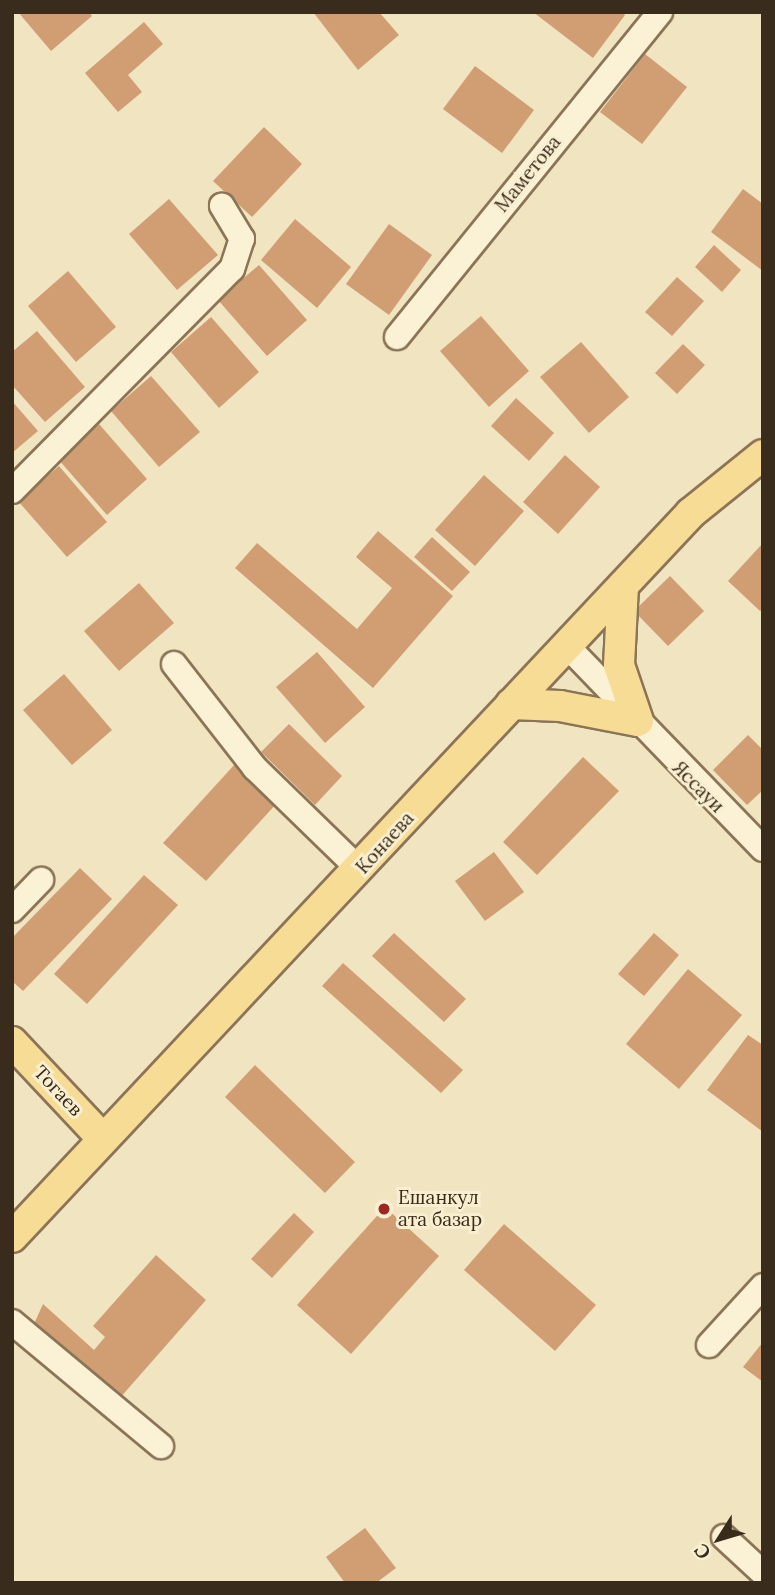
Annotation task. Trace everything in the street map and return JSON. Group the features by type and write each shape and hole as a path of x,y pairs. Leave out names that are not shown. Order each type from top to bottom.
{"main road":[{"name":"Конаева","path":"12,1237 360,870 511,704 691,513 763,455"},
{"path":"511,704 560,706 638,721 619,665 616,625 623,586"},
{"name":"Тогаев","path":"12,1042 103,1139"}],"street":[{"name":"Маметова","path":"397,337 660,12"},
{"path":"12,491 232,269 242,239 222,206"},
{"name":"Яссауи","path":"566,646 763,849"},
{"path":"174,664 256,768 360,870"},
{"path":"12,910 41,880"},
{"path":"709,1346 763,1286"},
{"path":"12,1322 161,1446"},
{"path":"724,1536 763,1573"}],"building":[{"path":"18,12 89,12 92,16 51,51"},
{"path":"313,12 379,12 399,35 358,70"},
{"path":"533,12 622,12 625,15 593,58"},
{"path":"144,22 163,44 128,75 142,92 118,112 85,73"},
{"path":"645,54 687,87 642,144 600,112"},
{"path":"475,66 534,110 502,153 443,109"},
{"path":"264,127 302,164 252,217 213,181"},
{"path":"743,189 763,204 763,271 711,232"},
{"path":"169,199 218,255 177,290 129,234"},
{"path":"295,219 351,267 317,308 261,260"},
{"path":"389,224 432,255 389,315 346,284"},
{"path":"714,245 741,270 722,292 695,267"},
{"path":"259,265 307,320 267,356 218,300"},
{"path":"68,271 116,327 76,362 28,306"},
{"path":"677,277 704,301 672,336 645,312"},
{"path":"481,316 529,371 489,407 440,351"},
{"path":"211,317 259,372 219,408 171,352"},
{"path":"37,331 85,387 45,422 12,385 12,352"},
{"path":"581,342 629,397 589,433 540,377"},
{"path":"683,344 705,365 677,394 655,373"},
{"path":"151,376 200,432 159,467 111,411"},
{"path":"516,398 554,433 529,461 491,426"},
{"path":"12,401 38,431 12,453"},
{"path":"99,424 147,479 107,515 58,459"},
{"path":"565,455 600,487 558,534 523,502"},
{"path":"59,466 107,522 67,557 18,501"},
{"path":"484,475 524,511 475,566 435,530"},
{"path":"378,531 453,596 373,688 235,568 257,543 357,629 392,588 356,557"},
{"path":"432,537 470,572 452,591 414,557"},
{"path":"763,543 763,609 760,611 728,581"},
{"path":"670,576 704,611 668,646 634,611"},
{"path":"139,583 174,623 119,671 84,631"},
{"path":"317,652 365,707 325,743 276,687"},
{"path":"64,674 112,730 72,765 23,710"},
{"path":"289,724 342,776 315,805 261,752"},
{"path":"748,735 763,750 763,790 747,805 713,770"},
{"path":"583,757 619,791 537,875 503,842"},
{"path":"235,764 277,803 206,881 163,843"},
{"path":"494,852 524,892 485,921 455,881"},
{"path":"80,868 112,899 23,991 12,981 12,938"},
{"path":"144,875 178,905 87,1004 54,974"},
{"path":"394,933 466,999 444,1022 372,956"},
{"path":"654,933 679,955 644,996 618,974"},
{"path":"343,963 463,1070 441,1093 322,986"},
{"path":"688,969 742,1015 679,1089 626,1044"},
{"path":"748,1035 763,1045 763,1132 707,1090"},
{"path":"255,1065 355,1162 325,1193 225,1097"},
{"path":"385,1207 439,1256 351,1354 297,1305"},
{"path":"294,1213 314,1232 272,1278 251,1259"},
{"path":"504,1224 596,1305 555,1351 464,1270"},
{"path":"156,1255 206,1300 119,1399 34,1324 43,1304 94,1350 105,1337 93,1326"},
{"path":"763,1342 763,1382 743,1367"},
{"path":"365,1528 396,1568 376,1583 345,1583 326,1557"}],"place":[{"name":"Ешанкул ата базар","path":"384,1209"}]}
